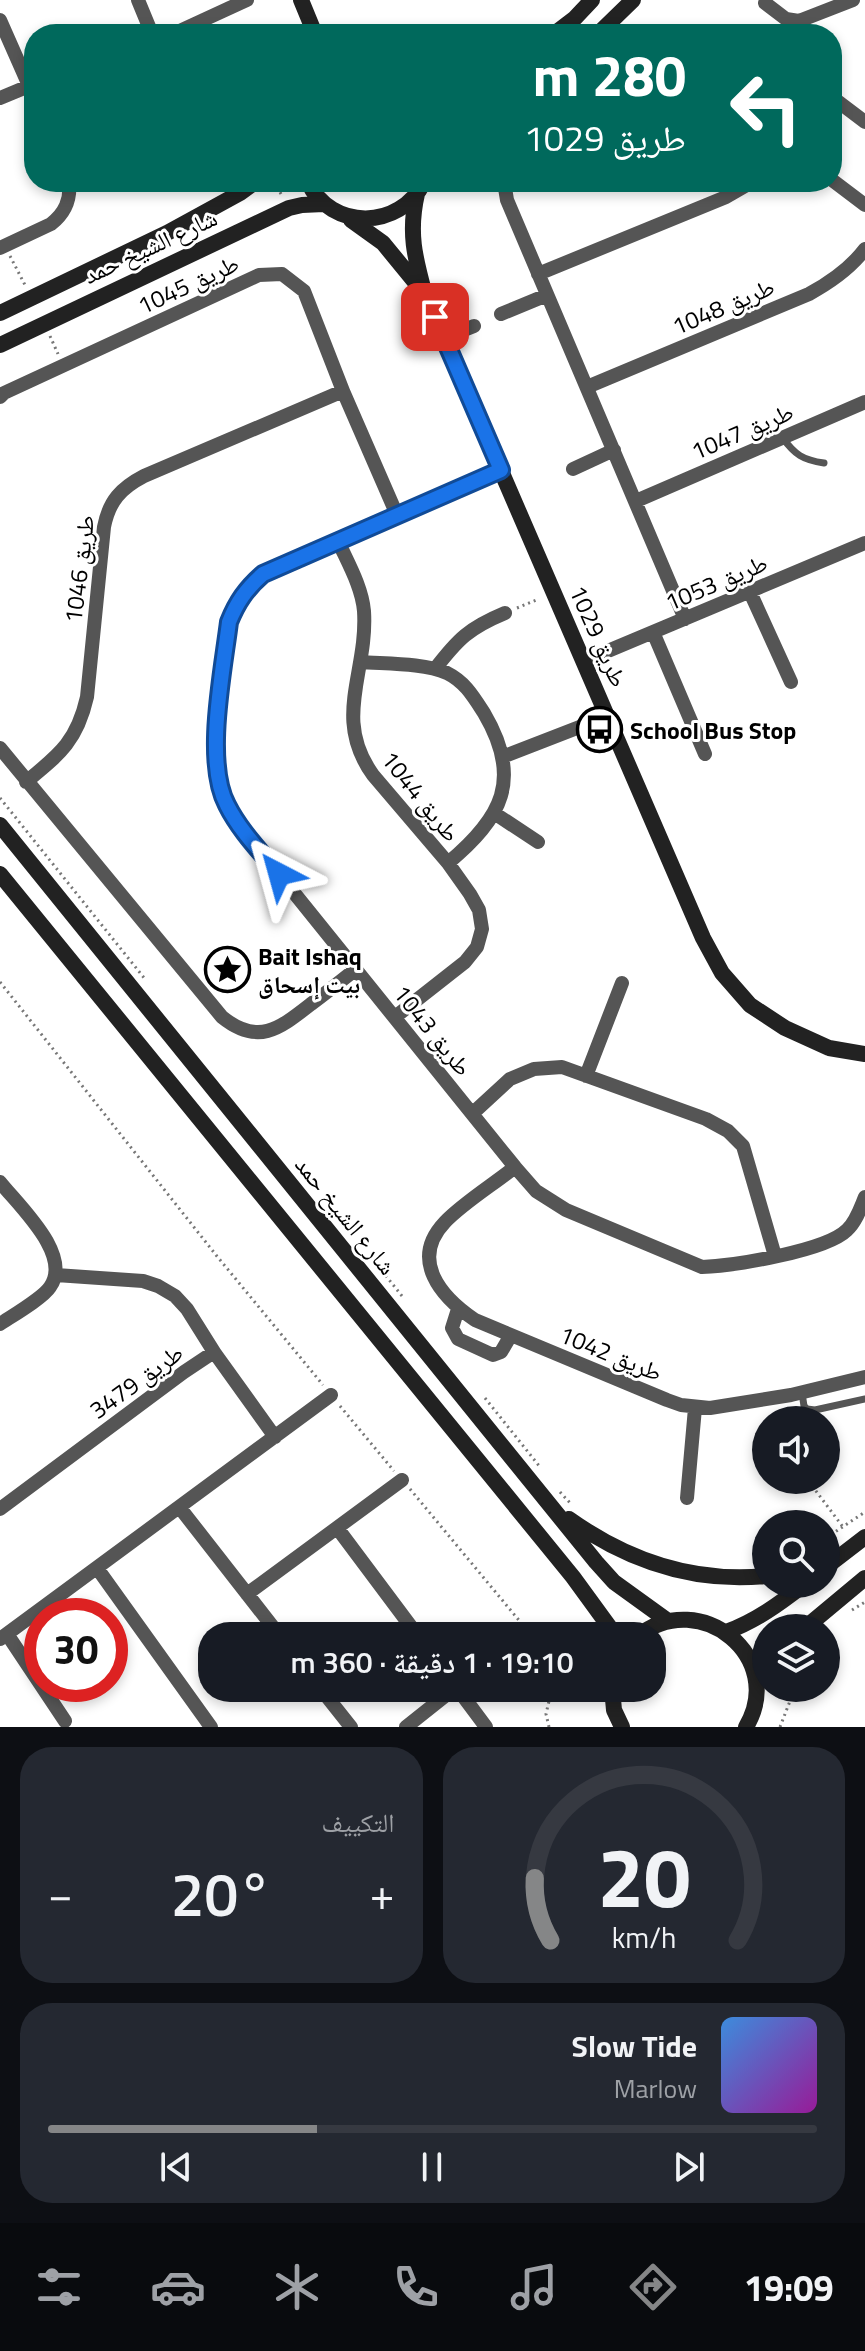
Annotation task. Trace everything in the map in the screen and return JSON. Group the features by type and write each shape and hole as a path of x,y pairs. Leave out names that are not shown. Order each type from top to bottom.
{"main road":[{"path":"301,0 312,24"},
{"path":"567,24 592,0"},
{"path":"608,24 633,0"},
{"name":"شارع الشيخ حمد","path":"0,313 167,233 241,192"},
{"path":"314,192 324,204"},
{"path":"347,217 366,220 385,217 403,208 417,192"},
{"name":"طريق 1029","path":"419,192 412,238 425,295 703,938 722,973 750,1005 785,1028 829,1048 865,1054"},
{"name":"شارع الشيخ حمد","path":"0,345 289,208 324,204"},
{"name":"طريق 1029","path":"324,204 383,243 425,295"},
{"name":"شارع الشيخ حمد","path":"0,825 551,1507 614,1582 668,1621"},
{"path":"0,874 563,1565 606,1622"},
{"path":"551,1507 584,1530 676,1571 734,1579 752,1577"},
{"path":"840,1548 865,1535"},
{"path":"840,1556 865,1535"},
{"path":"822,1614 865,1578"},
{"path":"726,1632 768,1613 787,1598"},
{"path":"668,1621 698,1620 726,1632 752,1663"},
{"path":"613,1702 622,1727"},
{"path":"748,1726 755,1702"},
{"path":"603,1727 614,1710"}],"street":[{"path":"138,0 148,24"},
{"path":"195,24 247,0"},
{"path":"765,3 786,19 799,21 853,0"},
{"path":"863,0 865,6"},
{"path":"0,20 24,76"},
{"path":"0,98 24,93"},
{"path":"842,105 865,122"},
{"path":"842,188 865,205"},
{"path":"3,247 51,224 68,203 70,192"},
{"path":"506,192 685,619"},
{"path":"538,274 735,192"},
{"name":"طريق 1048","path":"587,387 809,294 828,284 865,249"},
{"name":"طريق 1045","path":"0,397 259,275 282,274 304,291 397,515"},
{"path":"501,314 547,295"},
{"path":"444,338 474,326"},
{"name":"طريق 1046","path":"26,782 57,757 72,739 82,719 87,697 104,527 107,511 116,496 144,476 343,391"},
{"name":"طريق 1047","path":"636,501 865,402"},
{"path":"573,469 614,450"},
{"name":"طريق 1043","path":"501,470 263,574 248,587 236,603 229,622 215,750 217,777 226,804 515,1167 536,1191 566,1210 702,1267 775,1256 826,1243 846,1232 857,1217 865,1197"},
{"name":"طريق 1044","path":"338,541 357,583 364,609 352,725 355,743 362,760 448,863 479,910 482,929 477,947 465,962 395,1017"},
{"name":"طريق 1053","path":"584,661 865,543"},
{"path":"750,592 791,682"},
{"path":"435,669 457,640 485,621 505,613"},
{"path":"653,632 705,754"},
{"name":"طريق 1044","path":"360,662 435,669 449,674 468,687 493,729 502,757 504,785 494,813 470,844 448,863"},
{"path":"502,757 608,716"},
{"path":"0,748 222,1017 236,1028 253,1033 271,1031 287,1023 356,969"},
{"name":"طريق 1044","path":"494,813 538,842"},
{"path":"586,1076 622,983"},
{"name":"طريق 1043","path":"473,1113 510,1079 534,1069 562,1067 706,1119 728,1131 743,1146 775,1256"},
{"name":"طريق 1042","path":"515,1167 446,1220 430,1248 434,1279 444,1295 475,1320 667,1400 695,1408 802,1393 865,1377"},
{"path":"0,1182 49,1244 56,1261 56,1275 50,1289 0,1324"},
{"path":"56,1275 143,1281 158,1286 175,1296 187,1309 214,1352"},
{"name":"طريق 1042","path":"458,1309 452,1332 468,1344 493,1355 501,1352 511,1335"},
{"name":"طريق 3479","path":"0,1509 214,1352 275,1437"},
{"path":"64,1725 3,1637 331,1395"},
{"path":"687,1498 695,1408"},
{"path":"247,1594 402,1480"},
{"path":"180,1508 269,1622"},
{"path":"338,1529 408,1622"},
{"path":"97,1568 211,1727"},
{"path":"331,1702 351,1727"},
{"path":"406,1727 438,1702"},
{"path":"467,1702 486,1727"}],"lane":[{"path":"782,437 800,458 824,463"},
{"path":"802,1393 804,1406 815,1410 865,1399"}],"path":[{"path":"3,247 31,298"},
{"path":"43,323 64,365"},
{"path":"505,613 554,593"},
{"path":"0,798 149,983"},
{"path":"0,982 216,1255 521,1622"},
{"path":"380,1268 407,1302"},
{"path":"485,1398 541,1468"},
{"path":"558,1490 576,1509"},
{"path":"818,1494 843,1527"},
{"path":"840,1529 865,1512"},
{"path":"549,1702 546,1714 549,1727"},
{"path":"780,1727 790,1702"}],"place":[{"name":"School Bus Stop","path":"599,730"},
{"name":"Bait Ishaq بيت إسحاق","path":"227,970"}],"route":[{"path":"279,874 226,804 217,777 215,750 229,622 236,603 263,574 501,470 435,317"}]}
